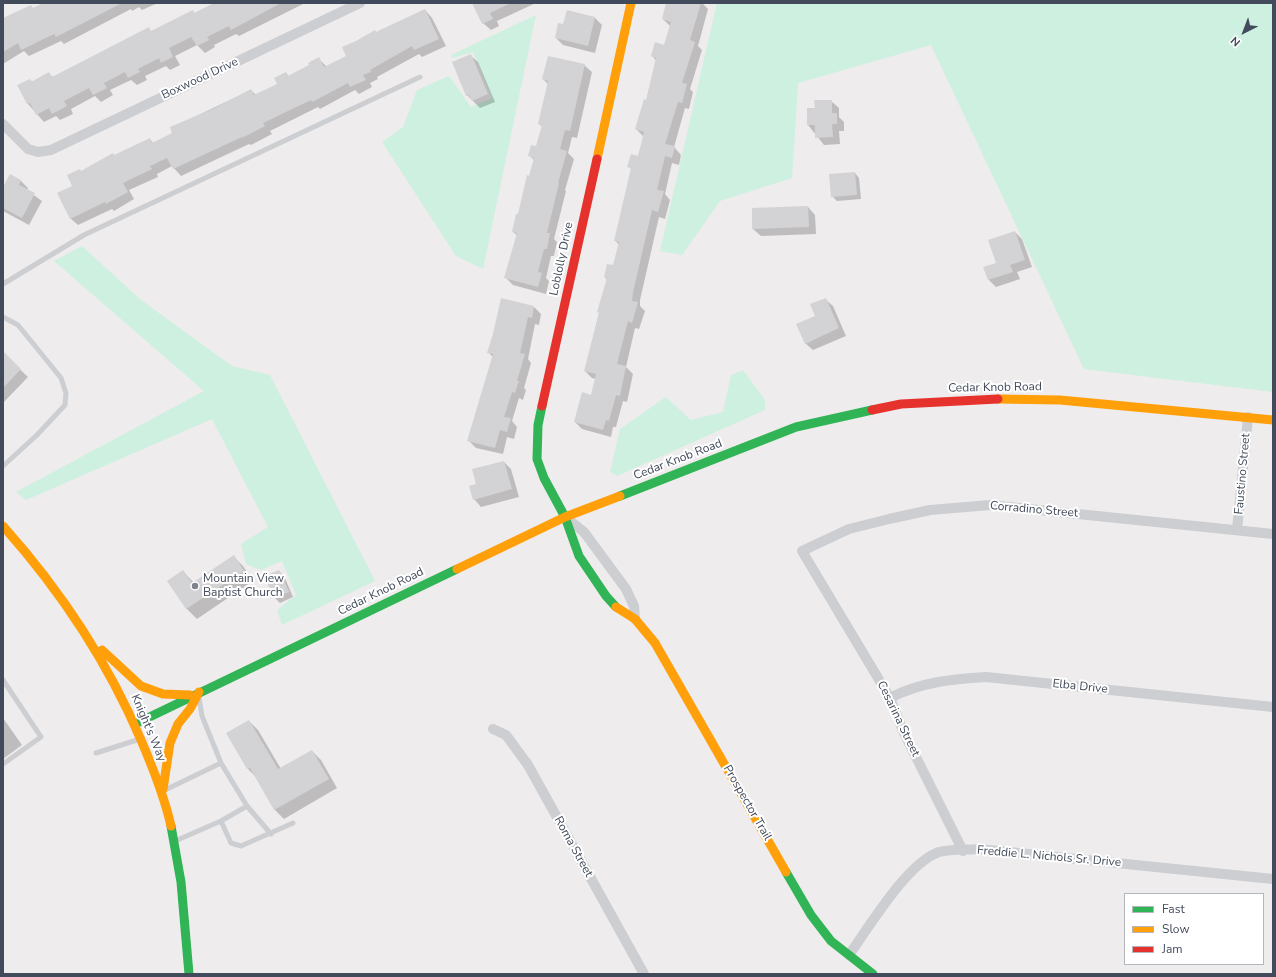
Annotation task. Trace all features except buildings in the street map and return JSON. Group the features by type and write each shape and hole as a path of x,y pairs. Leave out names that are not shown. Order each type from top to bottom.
{"street":[{"name":"Boxwood Drive","path":"3,124 28,149 38,152 56,147 360,3"},
{"name":"Loblolly Drive","path":"565,517 544,478 537,459 538,425 631,3"},
{"name":"Cedar Knob Road","path":"135,724 565,517 796,427 901,404 977,399 1060,400 1273,420"},
{"name":"Faustino Street","path":"1237,530 1248,417"},
{"name":"Corradino Street","path":"802,551 849,529 889,519 930,510 990,505 1273,534"},
{"name":"Prospector Trail","path":"565,517 584,532 626,589 634,606 635,619"},
{"name":"Prospector Trail","path":"565,517 572,541 588,571 616,607 635,619 655,643 811,915 831,941 873,974"},
{"name":"Knight's Way","path":"3,526 46,575 75,613 94,643 141,738 162,792 174,842 185,919 189,974"},
{"name":"Cesarina Street","path":"802,551 890,698 903,731 963,851"},
{"path":"94,643 141,686 163,694 195,694 190,709 178,724 170,743 162,792"},
{"name":"Elba Drive","path":"890,698 901,692 925,685 956,679 986,677 1273,707"},
{"name":"Roma Street","path":"493,728 506,735 528,765 644,974"},
{"name":"Freddie L. Nichols Sr. Drive","path":"849,955 905,877 924,861 940,852 979,850 1273,879"}],"lane":[{"path":"3,284 84,235 420,77"},
{"path":"3,317 18,324 61,378 66,393 65,404 37,436 3,466"},
{"path":"3,680 41,737 3,764"},
{"path":"195,694 202,716 221,763 247,806 271,834"},
{"path":"96,753 141,738"},
{"path":"162,792 221,763"},
{"path":"174,842 247,806"},
{"path":"221,820 232,843 241,846 293,823"}],"green space":[{"path":"717,3 1273,3 1273,392 1084,369 931,45 798,83 792,178 720,201 682,255 660,251"},
{"path":"536,15 483,269 456,256 382,142 403,127 417,90 449,76 471,107 492,98 473,52 452,58 451,55"},
{"path":"82,246 141,300 232,366 270,375 375,581 282,625 277,610 296,595 282,561 261,570 246,564 241,544 268,527 212,419 26,500 16,492 204,391 54,261"},
{"path":"743,370 765,400 765,410 617,476 610,472 620,429 666,397 691,420 723,412 731,375"}],"traffic: fast":[{"path":"542,406 538,425 537,459 544,478 565,517 579,556 606,596 616,607"},
{"path":"620,496 796,427 872,410"},
{"path":"135,724 457,569"},
{"path":"171,826 181,882 189,974"},
{"path":"786,872 811,915 831,941 873,974"}],"traffic: slow":[{"path":"597,159 631,3"},
{"path":"998,399 1060,400 1273,420"},
{"path":"457,569 565,517 620,496"},
{"path":"3,526 63,601 98,654 128,711 150,761 162,793 171,826"},
{"path":"616,607 635,619 655,643 786,872"},
{"path":"102,650 141,686 163,694 190,695"},
{"path":"163,789 170,743 178,724 190,709 199,692"}],"traffic: jam":[{"path":"542,406 597,159"},
{"path":"872,410 901,404 998,399"}],"place":[{"name":"Mountain View Baptist Church","path":"195,586"}]}
